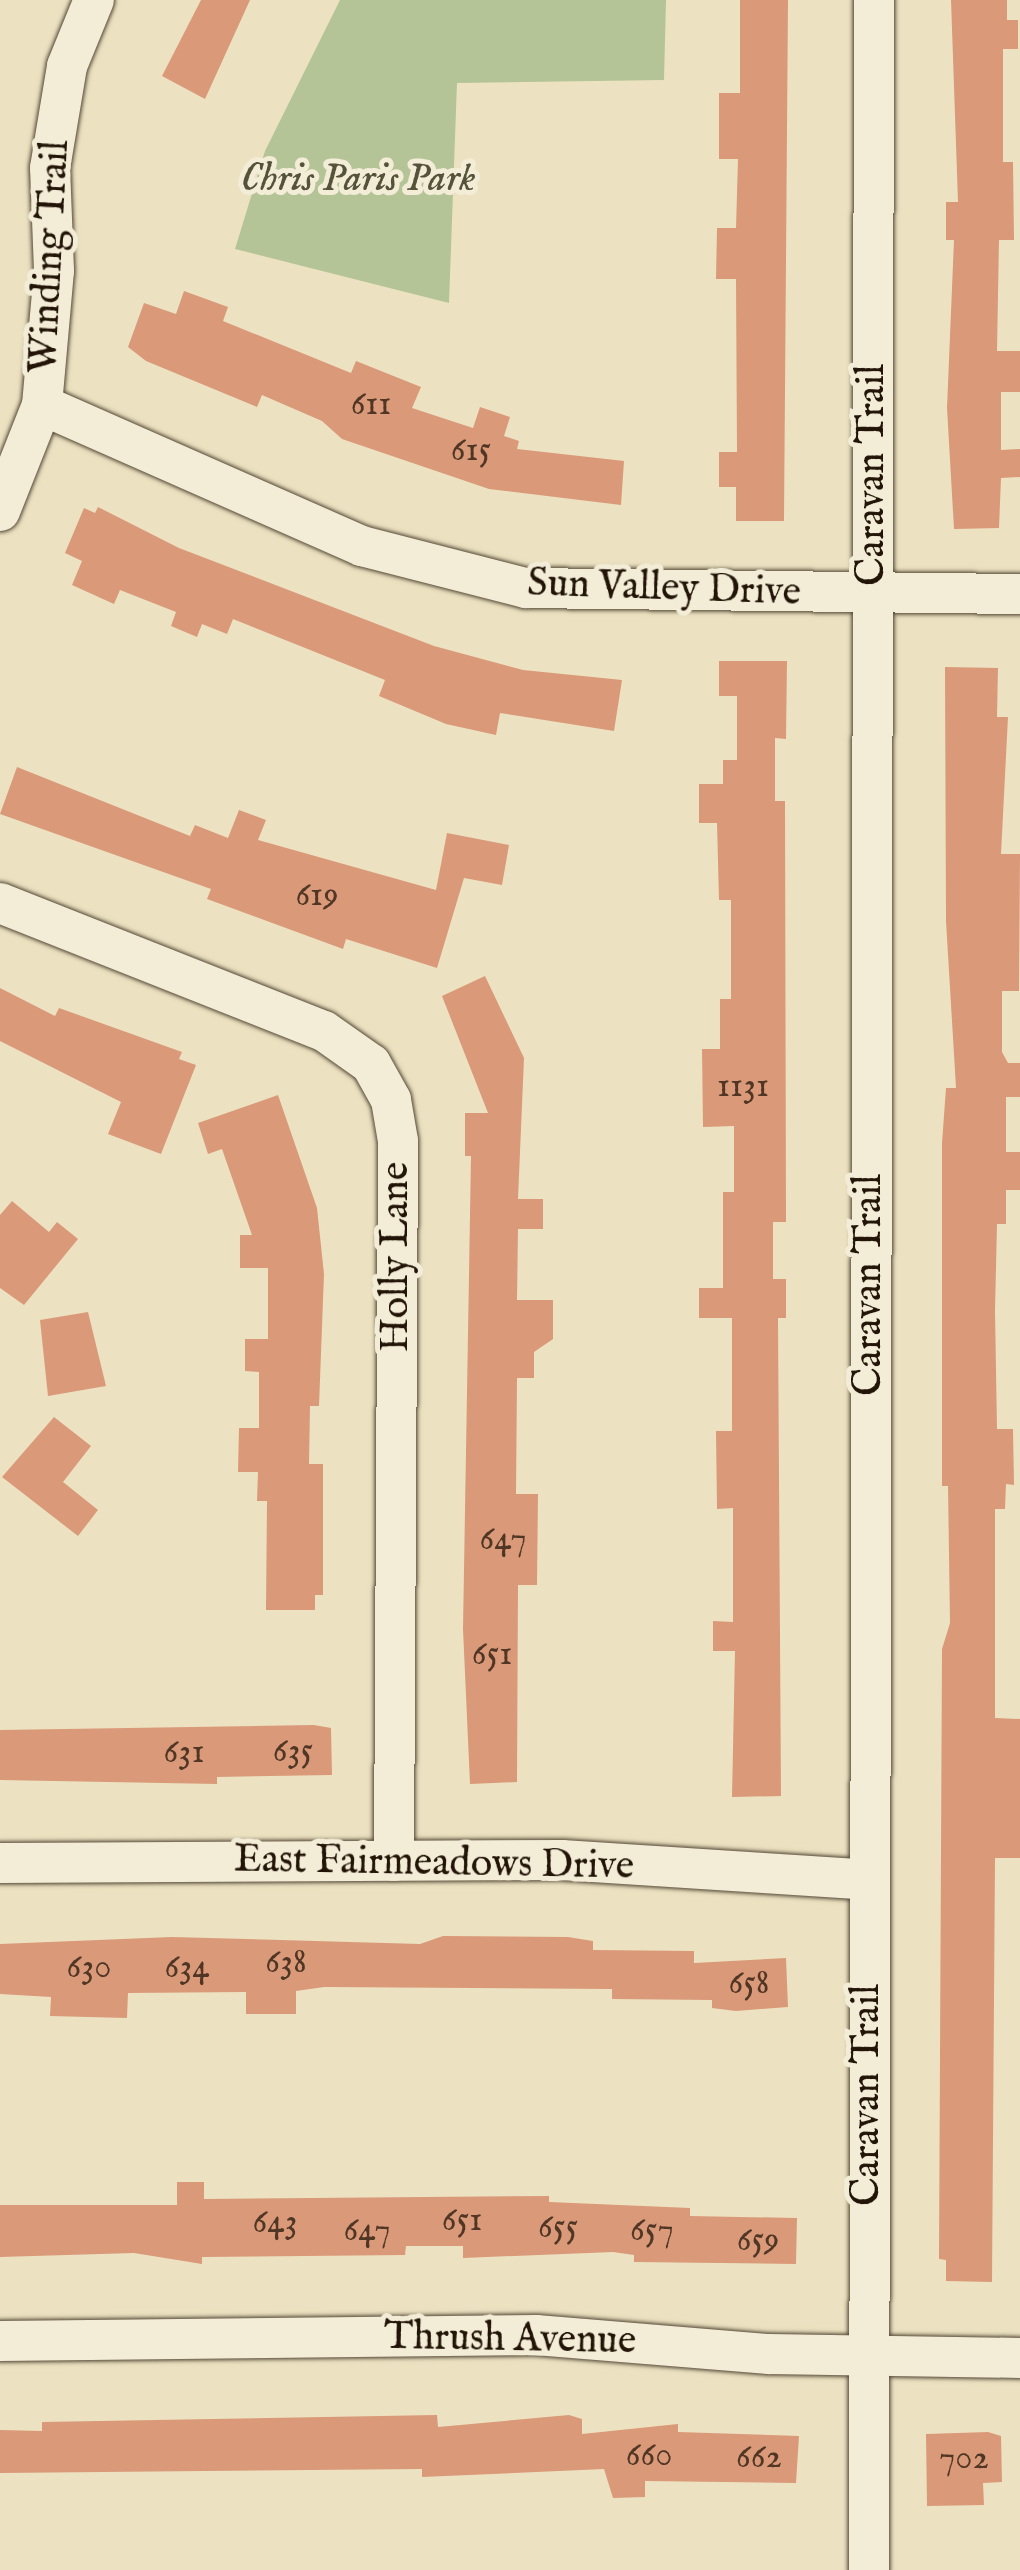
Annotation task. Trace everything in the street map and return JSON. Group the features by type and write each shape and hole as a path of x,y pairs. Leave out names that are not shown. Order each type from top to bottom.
{"street":[{"name":"Winding Trail","path":"0,511 42,405 54,271 50,168 66,66 94,0"},
{"name":"Caravan Trail","path":"869,2570 874,0"},
{"name":"Sun Valley Drive","path":"42,405 362,546 443,572 606,594 1020,594"},
{"name":"Holly Lane","path":"0,903 324,1031 371,1064 391,1100 398,1140 394,1861"},
{"name":"East Fairmeadows Drive","path":"0,1863 562,1860 868,1880"},
{"name":"Thrush Avenue","path":"0,2340 536,2335 868,2355 1020,2358"}],"green space":[{"name":"Chris Paris Park","path":"340,0 666,0 664,80 457,83 449,303 235,249 265,151"}],"building":[{"path":"201,0 250,0 205,99 162,76"},
{"path":"740,0 788,0 784,521 736,521 736,487 719,487 719,452 737,452 736,279 716,279 717,228 736,228 738,159 719,159 719,93 740,93"},
{"path":"951,0 1007,0 1007,20 1018,20 1018,49 1003,49 1003,162 1013,162 1014,240 999,240 997,351 1020,351 1020,392 1001,392 1001,450 1020,449 1020,477 1001,478 999,528 954,529 947,408 954,240 946,240 946,202 958,202"},
{"path":"184,291 228,307 223,321 351,373 356,361 421,387 412,408 473,428 480,407 510,417 504,436 519,441 517,449 624,461 621,505 489,489 342,439 322,421 262,395 257,407 146,361 128,347 144,303 176,314"},
{"path":"98,507 179,548 434,646 523,670 622,680 614,731 500,713 496,735 446,724 379,696 385,680 233,619 227,634 202,624 197,637 171,626 176,612 120,590 114,604 72,585 82,561 65,553 84,508 95,513"},
{"path":"719,661 787,661 786,739 775,738 775,801 785,801 786,1222 773,1222 773,1279 786,1279 786,1318 778,1318 781,1796 732,1797 735,1651 713,1651 713,1621 733,1622 733,1508 717,1509 716,1431 732,1431 732,1318 699,1318 699,1288 723,1288 723,1192 734,1192 734,1126 703,1127 702,1049 720,1049 720,999 731,999 731,900 719,900 717,823 699,823 699,784 723,784 723,760 737,760 737,696 719,696"},
{"path":"945,667 998,668 997,717 1008,717 1001,854 1020,854 1019,991 1002,991 1002,1052 1008,1063 1020,1063 1020,1097 1006,1097 1006,1152 1020,1152 1020,1190 1006,1190 1006,1224 997,1224 997,1429 1013,1429 1014,1485 1006,1484 1005,1509 995,1509 995,1718 1020,1719 1020,1858 995,1858 992,2282 946,2281 946,2260 939,2259 942,1649 950,1623 948,1486 942,1486 942,1143 946,1088 956,1088 946,921"},
{"path":"17,767 190,836 195,825 228,838 239,810 266,820 258,840 436,890 447,833 509,845 502,885 464,878 437,968 346,939 343,949 207,899 211,889 0,814"},
{"path":"485,976 524,1058 518,1199 543,1199 543,1229 518,1229 517,1300 553,1300 553,1339 534,1352 534,1378 517,1378 516,1494 538,1494 537,1585 518,1585 517,1782 470,1784 463,1629 471,1156 465,1156 465,1113 488,1113 442,996"},
{"path":"0,988 55,1016 59,1008 182,1052 179,1059 196,1065 161,1154 108,1134 121,1102 0,1041"},
{"path":"278,1095 317,1208 324,1274 319,1406 310,1406 309,1464 323,1464 323,1595 315,1595 315,1610 266,1610 267,1501 257,1501 258,1472 238,1472 239,1428 259,1428 259,1372 245,1371 245,1339 268,1339 268,1268 240,1268 240,1235 252,1235 222,1149 208,1154 198,1123"},
{"path":"12,1201 49,1232 57,1222 78,1239 24,1305 0,1288 0,1215"},
{"path":"88,1312 106,1386 48,1396 40,1320"},
{"path":"54,1417 91,1446 63,1482 98,1510 78,1536 2,1477"},
{"path":"314,1725 331,1728 332,1775 217,1777 217,1784 0,1780 0,1730"},
{"path":"443,1936 568,1937 593,1941 593,1950 694,1951 694,1963 786,1958 788,2007 736,2011 712,2008 712,2000 612,1999 612,1989 324,1987 296,1991 296,2014 246,2014 246,1992 128,1993 127,2018 50,2016 51,1997 0,1994 0,1944 172,1937 420,1944"},
{"path":"177,2182 204,2182 204,2199 549,2196 549,2202 690,2208 690,2216 797,2218 796,2264 634,2262 634,2255 613,2252 463,2258 463,2246 406,2246 405,2255 202,2257 202,2264 134,2253 0,2257 0,2205 177,2205"},
{"path":"437,2415 438,2427 569,2415 582,2419 582,2434 678,2424 678,2432 799,2436 796,2483 645,2481 645,2497 613,2498 604,2469 422,2477 422,2469 0,2473 0,2430 42,2431 42,2422"},
{"path":"988,2432 1001,2436 1002,2482 983,2483 984,2505 927,2506 926,2434"}]}
